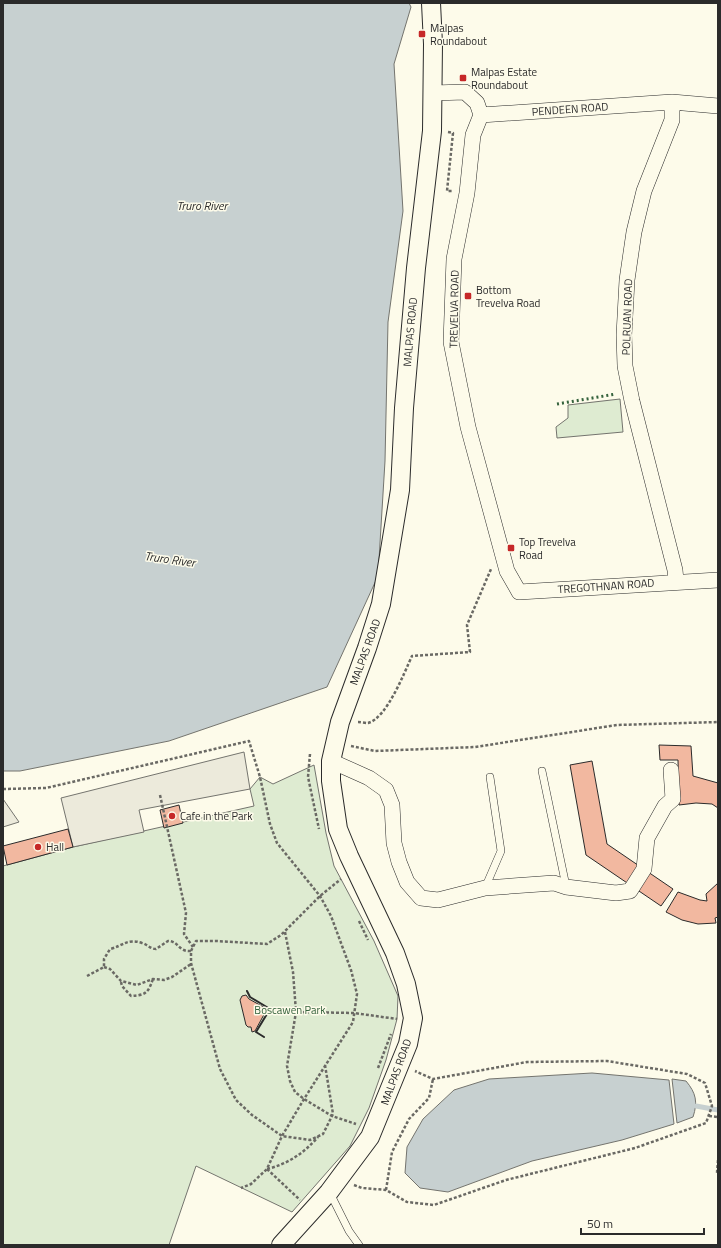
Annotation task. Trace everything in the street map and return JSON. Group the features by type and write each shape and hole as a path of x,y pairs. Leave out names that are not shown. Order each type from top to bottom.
{"street":[{"name":"MALPAS ROAD","path":"281,1245 333,1186 370,1137 408,1044 413,1018 406,984 395,952 349,856 338,829 331,781 333,752 340,722 368,648 381,604 398,498 416,268 432,131 433,44 431,3"},
{"path":"433,93 465,92 477,103 481,115"},
{"name":"PENDEEN ROAD","path":"481,115 672,102 718,106"},
{"name":"POLRUAN ROAD","path":"672,102 672,120 644,191 634,232 627,280 624,335 625,366 632,400 675,570 676,581"},
{"name":"TREVELVA ROAD","path":"481,115 473,135 467,192 454,259 451,342 468,427 506,567"},
{"name":"TREGOTHNAN ROAD","path":"506,567 519,592 676,581 718,580"},
{"path":"333,752 386,790 392,805 394,843 399,862 407,882 420,898 438,900 485,888 554,883 566,887 616,893 630,891 644,869 647,838 665,806 673,799 671,770"}],"lane":[{"path":"542,771 566,887"},
{"path":"485,888 501,851 490,777"},
{"path":"333,1186 349,1231 359,1245"}],"path":[{"path":"432,131 453,133 447,191 467,192"},
{"path":"340,722 368,723 380,715 387,707 412,656 470,652 467,625 490,570 506,567"},
{"path":"333,752 475,747 617,725 718,722"},
{"path":"3,789 46,788 249,741 260,777 270,824 277,843 320,896 331,916 351,970 357,994 353,1022 282,1136 267,1169 251,1184 241,1188"},
{"path":"160,795 186,913 184,934 194,947"},
{"path":"325,1065 333,1114 324,1134 310,1140 282,1136 252,1115 236,1100 220,1069 191,964 191,951 196,941 267,944 285,931 320,896 341,879"},
{"path":"285,931 293,972 296,1012 288,1066 290,1081 295,1092 304,1099 332,1116 356,1124"},
{"path":"104,967 104,959 110,949 126,942 133,941 143,943 152,949 156,949 168,941 172,941 183,950 191,951"},
{"path":"121,981 137,985 153,978 164,980 172,977 191,964"},
{"path":"87,976 104,967 110,969 121,981 122,986 131,996 146,993 150,988 153,978"},
{"path":"296,1012 354,1013 397,1019"},
{"path":"375,1075 391,1033"},
{"path":"333,1186 386,1190 407,1202 434,1205 506,1180 635,1148 706,1123 712,1106 705,1083 688,1074 606,1061 526,1062 433,1078 400,1065"},
{"path":"386,1190 392,1152 409,1119 429,1098 433,1078"},
{"path":"708,1116 718,1117"},
{"path":"352,1130 359,1117"},
{"path":"267,1169 279,1166 294,1159 310,1147 320,1135"},
{"path":"718,1160 718,1174"},
{"path":"267,1169 301,1200 296,1206"}],"green space":[{"path":"620,399 623,432 557,438 556,427 568,418 568,405"},
{"name":"Boscawen Park","path":"314,765 326,833 334,866 374,941 398,996 397,1019 386,1060 369,1108 350,1146 292,1212 196,1166 169,1245 3,1245 3,866 73,847 254,806 250,789 260,777 273,784"}],"shaded area":[{"path":"244,752 250,789 139,810 144,832 73,847 61,798"},
{"path":"3,799 19,822 3,827"}],"water":[{"name":"Truro River","path":"3,3 409,3 411,7 394,64 403,211 388,322 385,461 378,576 327,687 169,741 20,771 3,771"},
{"path":"592,1073 669,1080 674,1124 622,1140 532,1161 448,1192 420,1188 405,1173 407,1147 423,1119 454,1090 489,1079"},
{"path":"672,1079 686,1081 694,1094 696,1102 693,1117 677,1123"}],"building":[{"path":"659,745 691,746 693,776 718,783 718,808 712,804 696,803 679,805 678,760 660,760"},
{"path":"592,761 607,844 673,889 661,906 586,855 570,765"},
{"name":"Cafe in the Park","path":"179,805 183,823 164,828 160,810"},
{"name":"Hall","path":"68,829 73,847 7,865 3,846"},
{"path":"718,883 718,917 715,918 716,923 698,924 682,920 666,912 678,892 707,901 706,894"},
{"path":"246,995 249,999 267,1009 255,1031 252,1032 251,1027 246,1025 240,1000 242,996"}],"waterway":[{"path":"696,1106 718,1110"}],"hedge":[{"path":"557,404 616,394"}],"wall":[{"path":"247,991 250,997 270,1009 256,1032 264,1037"}],"place":[{"name":"Malpas Roundabout","path":"422,34"},
{"name":"Malpas Estate Roundabout","path":"463,78"},
{"name":"Bottom Trevelva Road","path":"468,296"},
{"name":"Top Trevelva Road","path":"511,548"},
{"name":"Cafe in the Park","path":"172,816"},
{"name":"Hall","path":"38,847"}]}
